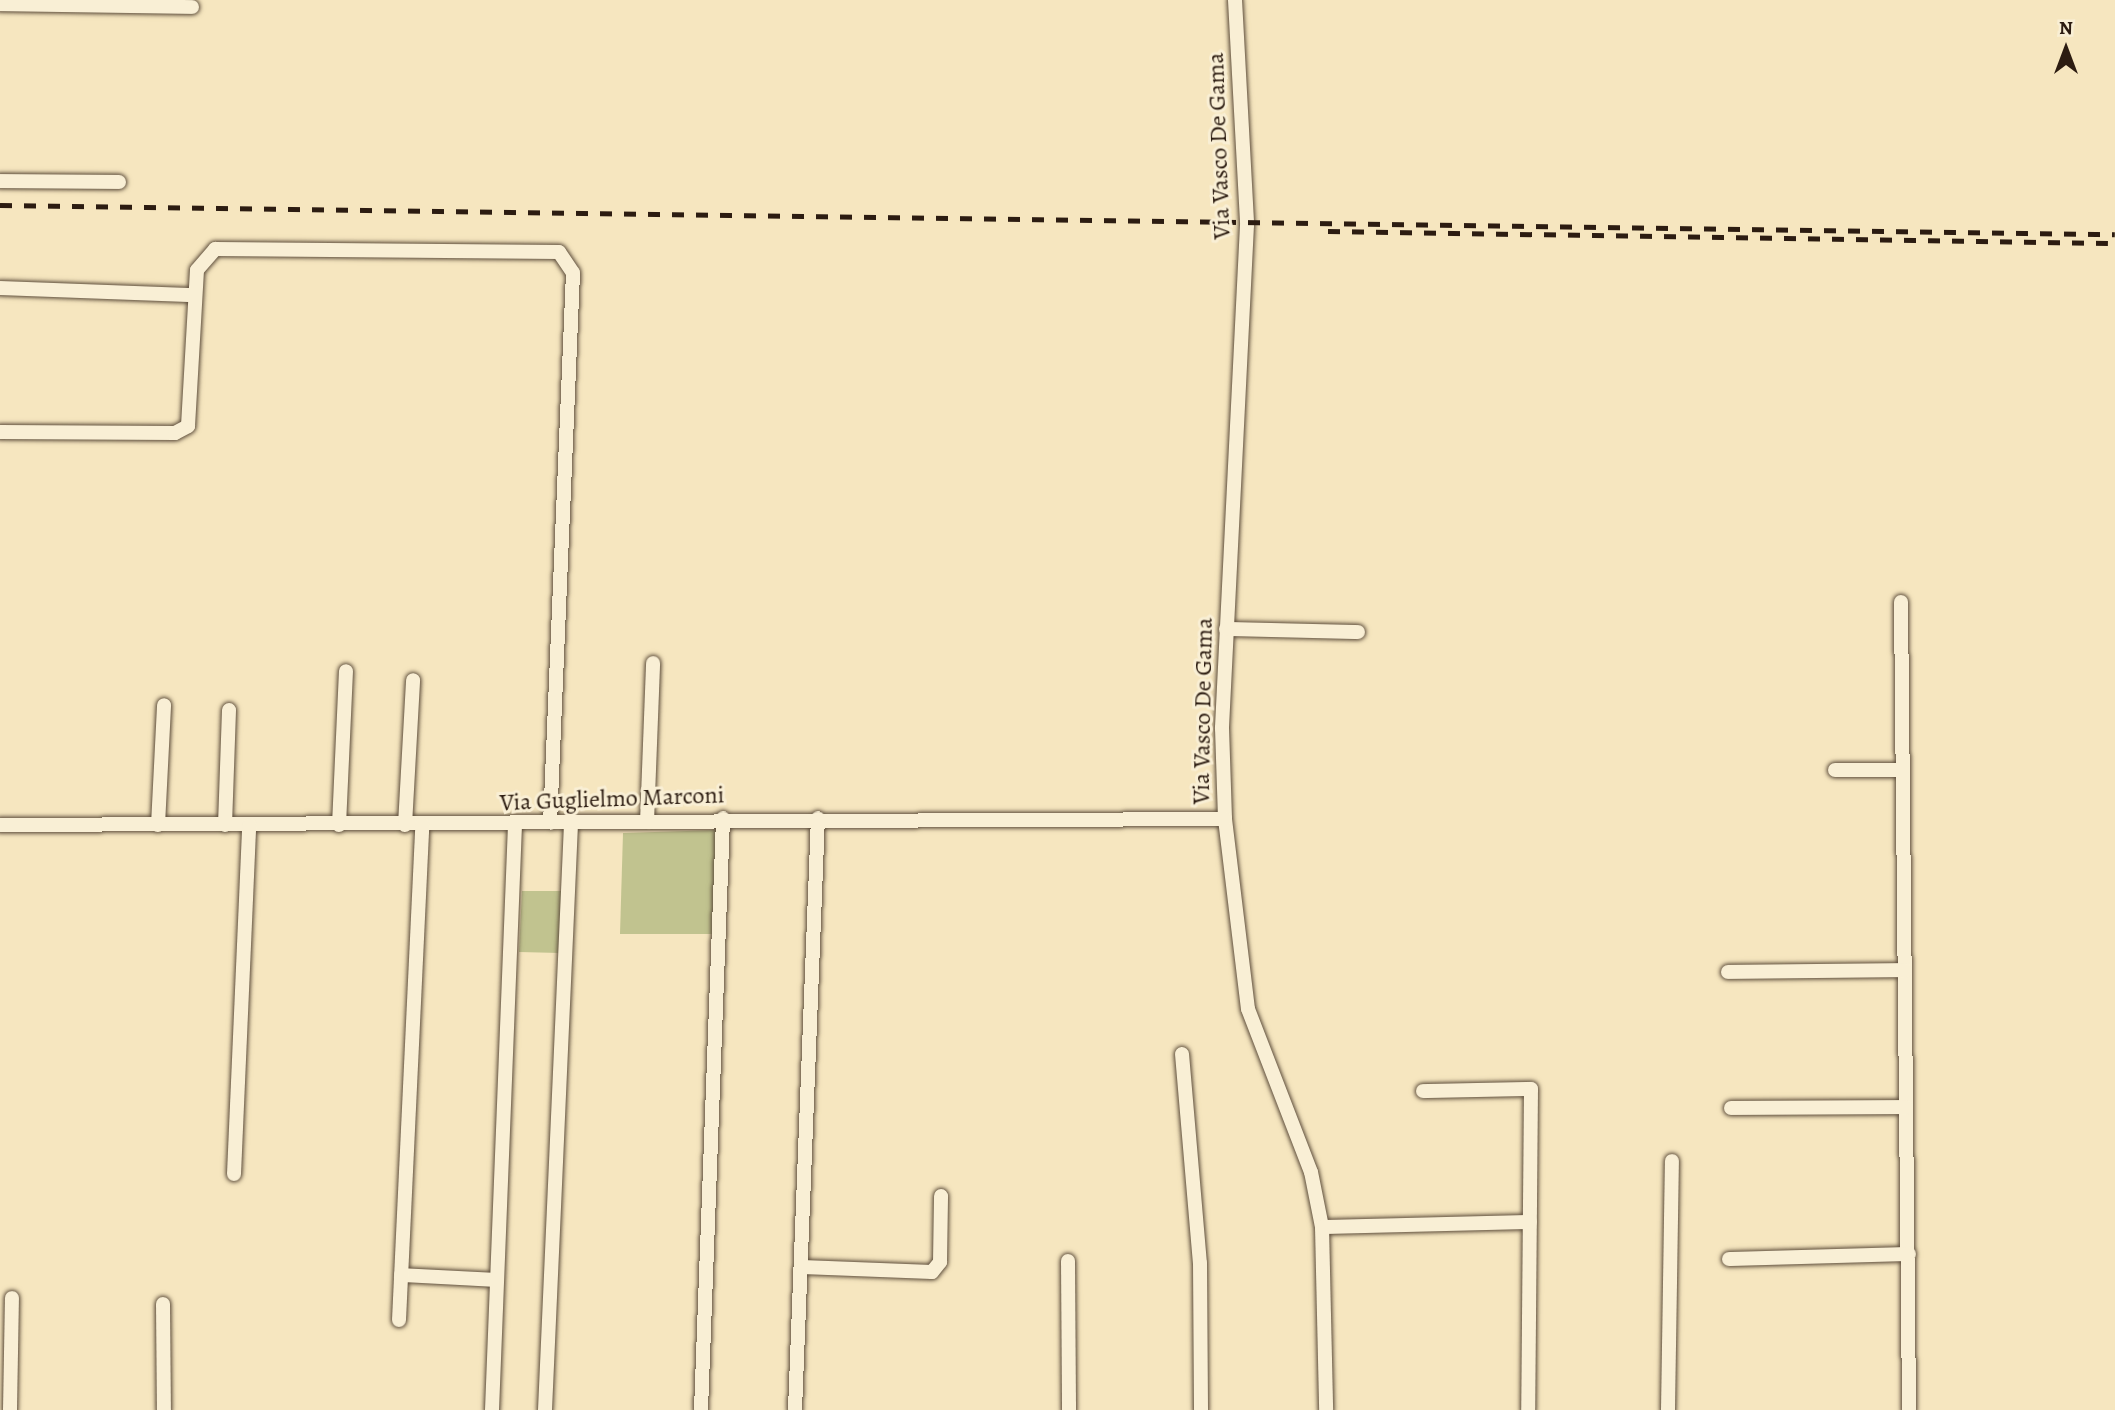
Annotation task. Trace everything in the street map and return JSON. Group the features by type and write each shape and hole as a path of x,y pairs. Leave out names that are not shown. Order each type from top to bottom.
{"street":[{"name":"Via Vasco De Gama","path":"1236,0 1247,225 1226,629 1225,819 1248,1009 1311,1172 1322,1227 1326,1410"},
{"path":"0,4 192,7"},
{"path":"0,181 119,182"},
{"path":"0,432 175,433 188,426 195,295 203,257 230,246 559,252 571,261 550,823"},
{"path":"0,288 195,295"},
{"path":"1901,601 1909,1410"},
{"path":"1226,629 1358,632"},
{"path":"647,822 653,663"},
{"path":"339,825 346,671"},
{"path":"405,825 413,680"},
{"path":"158,825 164,705"},
{"path":"225,825 229,709"},
{"path":"1835,770 1903,770"},
{"path":"701,1410 723,818"},
{"name":"Via Guglielmo Marconi","path":"0,825 515,825 723,818 1225,819"},
{"path":"795,1410 818,818"},
{"path":"545,1410 572,824"},
{"path":"234,1174 249,825"},
{"path":"399,1320 422,825"},
{"path":"492,1410 495,1280 515,825"},
{"path":"1728,972 1905,970"},
{"path":"1182,1054 1200,1264 1201,1410"},
{"path":"1423,1091 1531,1088 1528,1410"},
{"path":"1731,1108 1906,1107"},
{"path":"1668,1410 1672,1161"},
{"path":"802,1267 932,1272 940,1262 941,1196"},
{"path":"1322,1227 1530,1222"},
{"path":"1729,1259 1909,1254"},
{"path":"1068,1261 1069,1410"},
{"path":"401,1275 495,1280"},
{"path":"10,1410 12,1298"},
{"path":"163,1304 164,1410"}],"green space":[{"path":"718,830 713,934 620,934 623,833"},
{"path":"522,891 562,891 560,953 519,952"}],"railway":[{"path":"0,205 2115,234"},
{"path":"1328,231 2108,243"}]}
